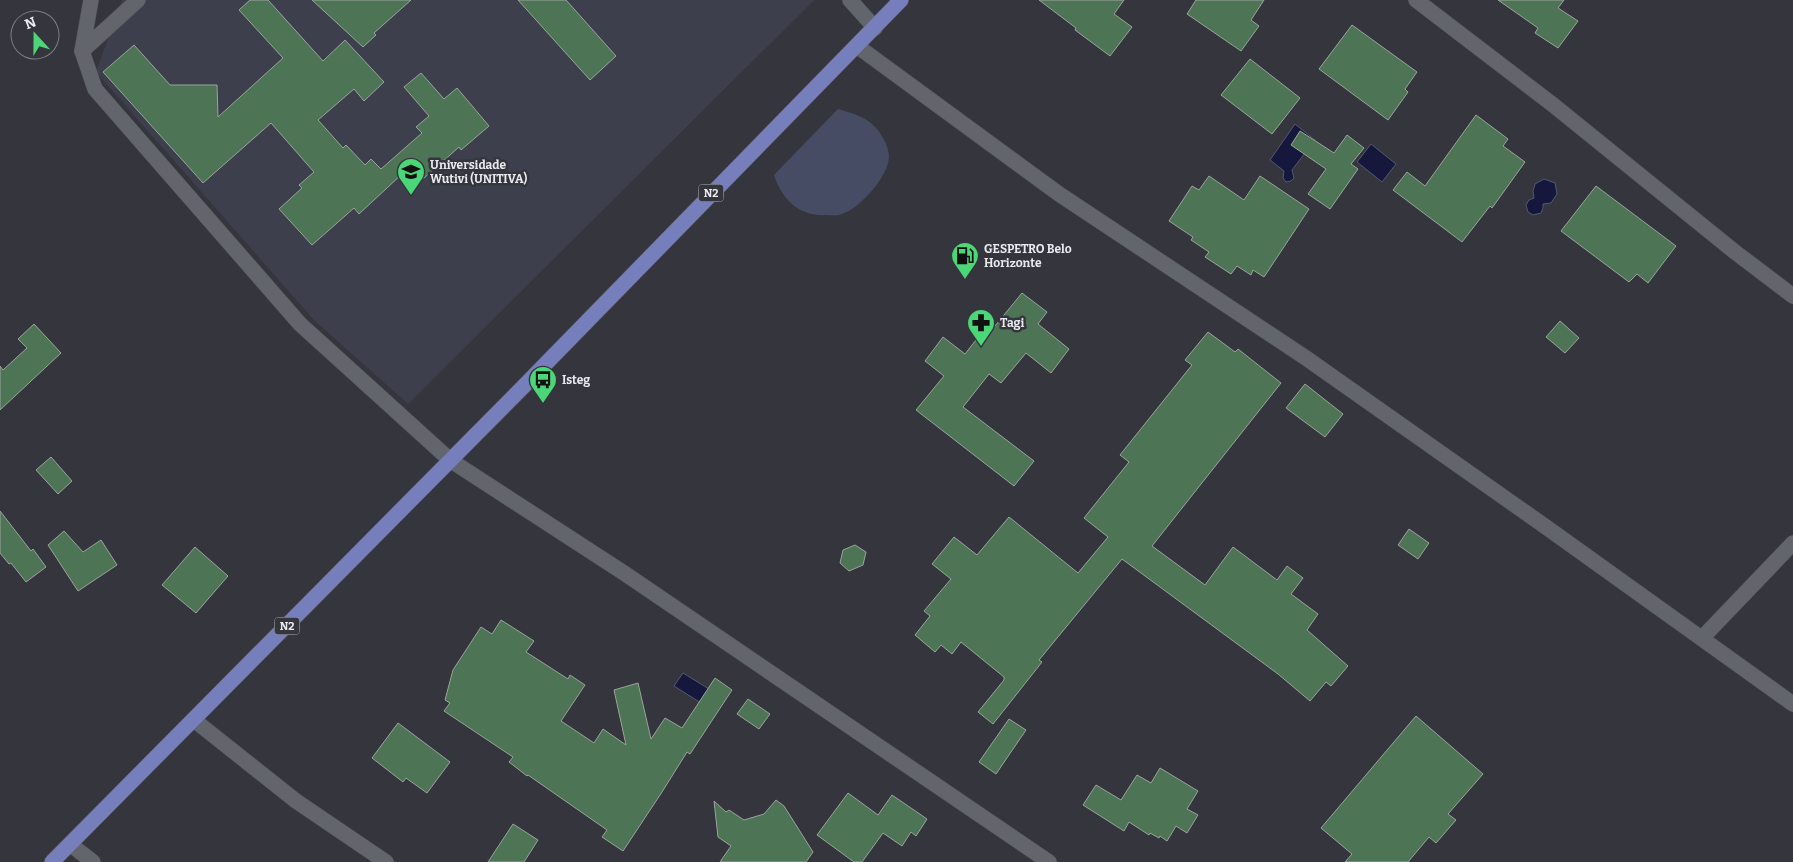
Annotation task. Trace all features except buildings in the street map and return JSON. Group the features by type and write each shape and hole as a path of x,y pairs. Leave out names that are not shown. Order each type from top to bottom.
{"main road":[{"name":"N2","path":"52,862 902,0"}],"street":[{"path":"90,0 82,51 95,89 300,324 450,460 624,573 1049,862"},
{"path":"82,51 138,0"},
{"path":"850,0 875,28"},
{"path":"1416,0 1552,104 1735,252 1793,296"},
{"path":"857,46 1059,194 1306,358 1793,704"},
{"path":"1702,638 1793,543"},
{"path":"194,720 296,801 386,862"},
{"path":"70,844 93,862"}],"shaded area":[{"name":"Universidade Wutivi (UNITIVA)","path":"122,0 814,0 408,404 314,320 96,72"},
{"path":"838,109 862,118 878,130 888,149 887,165 884,174 872,191 849,211 836,215 808,213 800,210 787,199 777,184 774,175"},
{"path":"1295,124 1315,140 1292,170 1294,178 1286,182 1283,178 1284,171 1270,160"},
{"path":"1371,144 1396,164 1382,182 1357,162"},
{"path":"1544,179 1555,183 1557,194 1551,203 1543,204 1541,213 1533,215 1528,212 1526,205 1529,200 1534,198 1535,184"},
{"path":"683,673 717,694 709,708 674,686"}],"place":[{"name":"Universidade Wutivi (UNITIVA)","path":"411,196"},
{"name":"GESPETRO Belo Horizonte","path":"965,280"},
{"name":"Tagi","path":"981,347"},
{"name":"Isteg","path":"543,404"}]}
